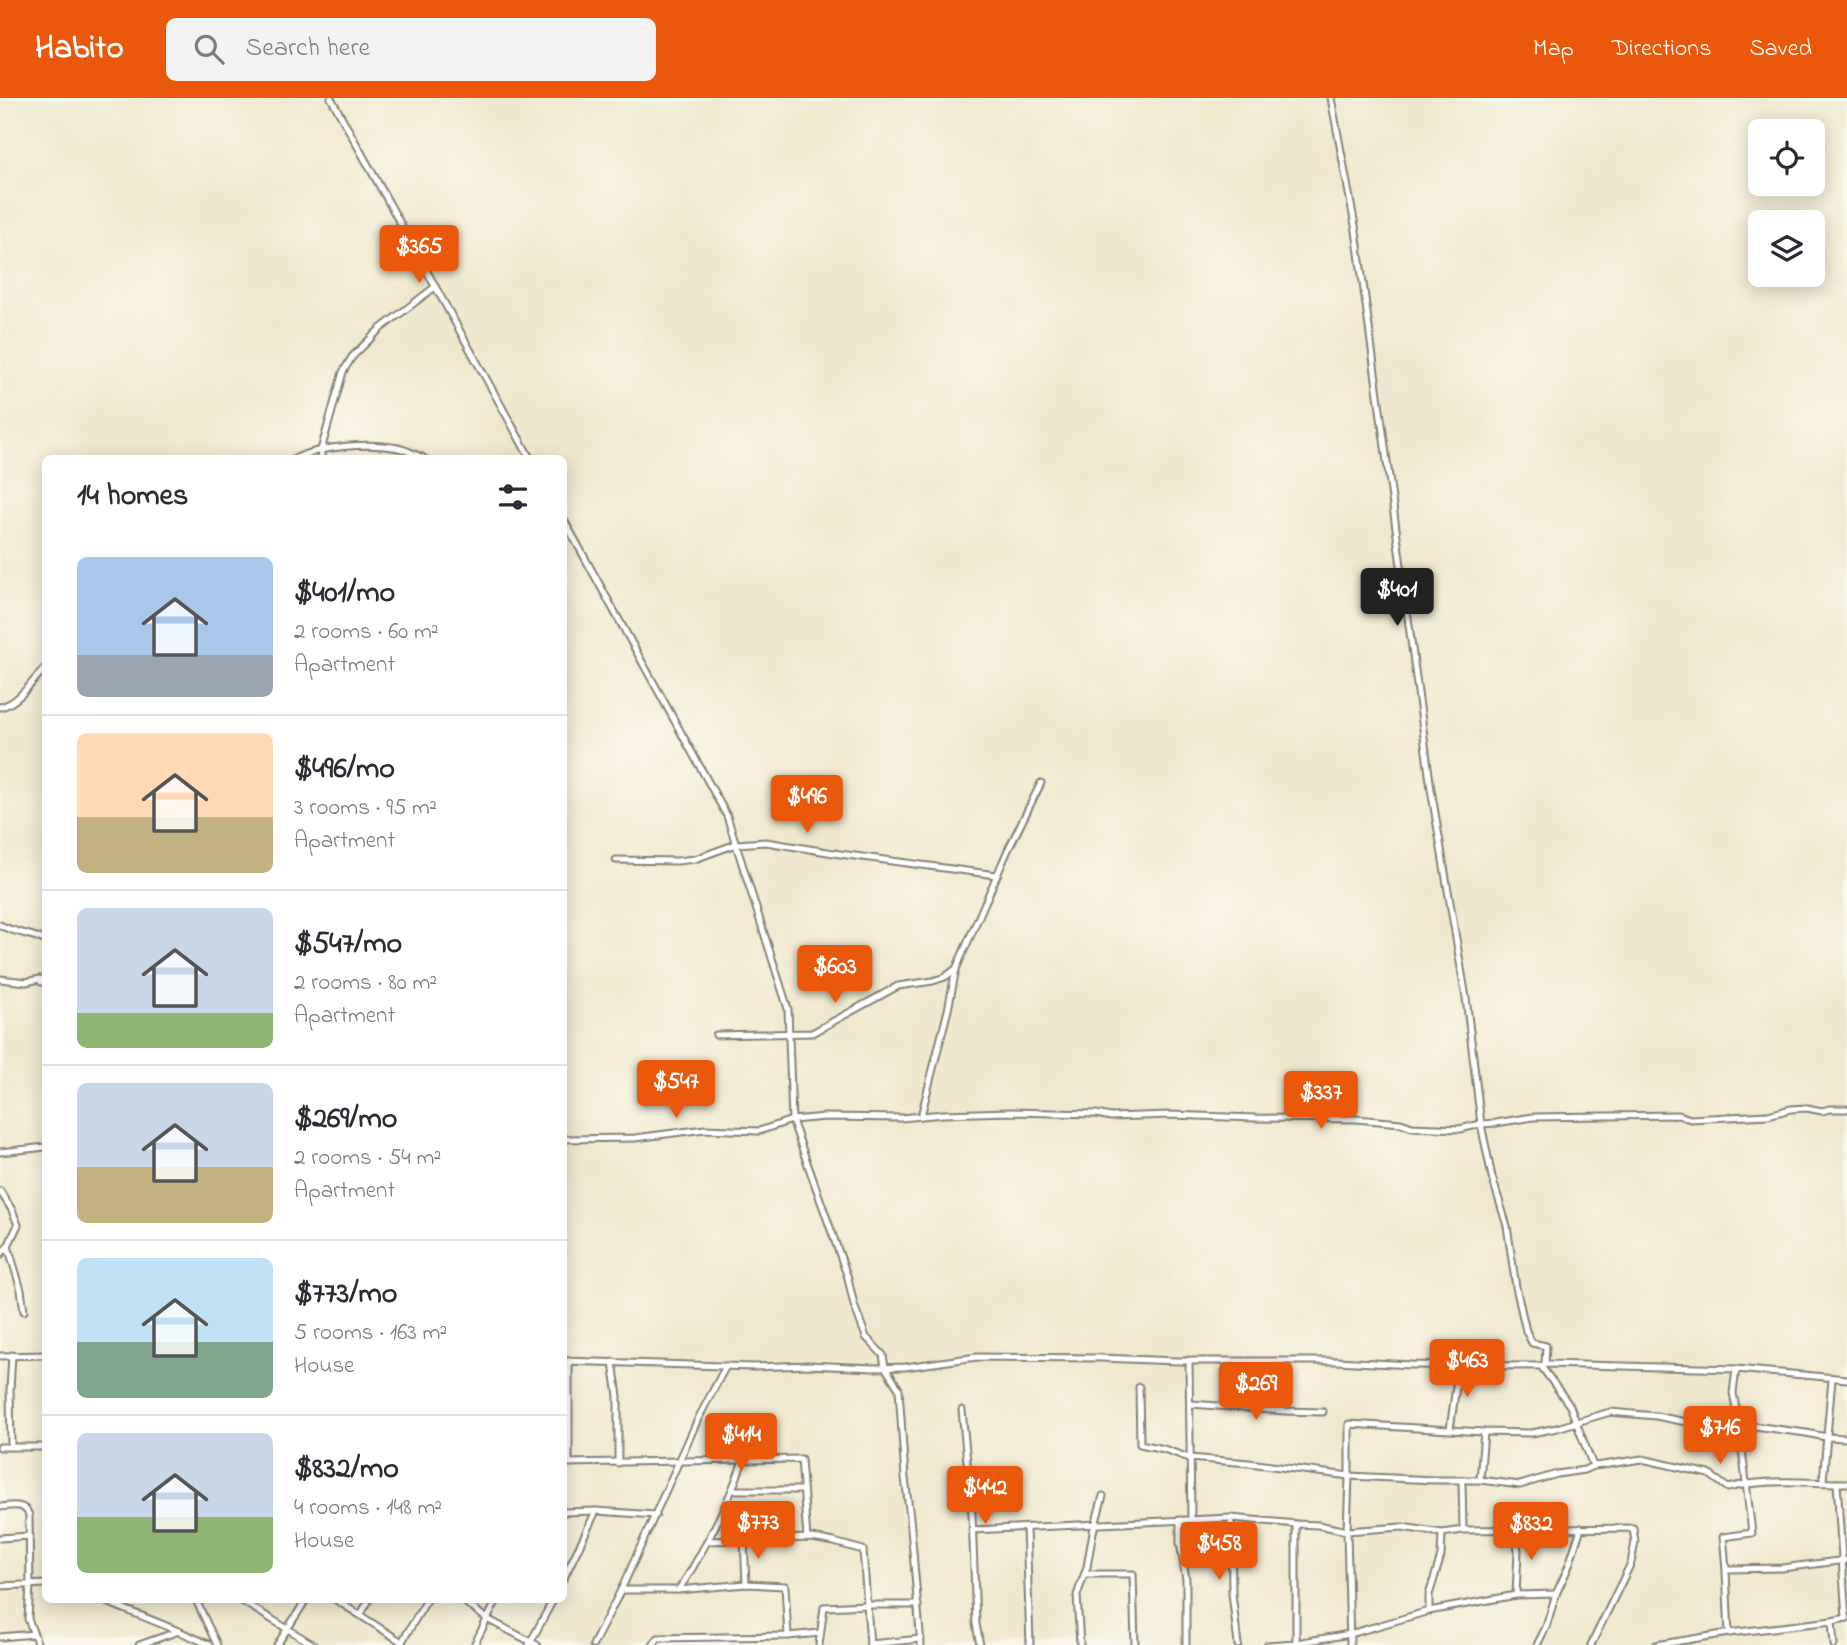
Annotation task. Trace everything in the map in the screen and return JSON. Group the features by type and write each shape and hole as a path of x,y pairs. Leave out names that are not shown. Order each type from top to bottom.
{"street":[{"path":"331,98 528,455"},
{"path":"1331,98 1356,231 1431,789 1466,998 1481,1124 1492,1177 1507,1226 1525,1331 1532,1343 1546,1346 1543,1365 1570,1406 1592,1465"},
{"path":"321,455 343,372 352,357 380,329 435,288"},
{"path":"305,455 321,450 363,445 382,445 417,455"},
{"path":"567,525 727,816 736,844 788,1009 792,1120 866,1337 883,1355 886,1367 899,1389 921,1642 870,1644 863,1550 807,1538 707,1541"},
{"path":"0,707 17,698 42,671"},
{"path":"921,1116 956,969 996,875 1041,783"},
{"path":"617,860 695,859 736,844 766,842 996,875"},
{"path":"0,925 8,930 42,939"},
{"path":"716,1035 812,1033 898,986 933,981 956,969"},
{"path":"0,979 42,981"},
{"path":"567,1139 635,1138 705,1129 759,1131 792,1120 825,1117 884,1118 1023,1112 1096,1114 1111,1117 1170,1115 1356,1119 1401,1123 1412,1127 1460,1129 1533,1118 1679,1115 1690,1119 1768,1115 1791,1109 1847,1109"},
{"path":"0,1152 42,1147"},
{"path":"0,1191 18,1225 8,1246 0,1255"},
{"path":"8,1246 21,1290 24,1311"},
{"path":"11,1447 12,1355"},
{"path":"0,1356 42,1355"},
{"path":"567,1361 873,1368 905,1367 977,1357 1335,1361 1412,1365 1736,1369 1847,1379"},
{"path":"1189,1360 1191,1519"},
{"path":"613,1362 618,1396 618,1463"},
{"path":"1450,1429 1459,1365"},
{"path":"593,1645 726,1366"},
{"path":"1729,1633 1723,1537 1752,1533 1733,1392 1736,1369"},
{"path":"1823,1481 1832,1379"},
{"path":"1139,1387 1140,1444 1189,1458 1349,1476 1480,1480 1520,1485 1557,1474 1584,1470 1592,1465 1642,1460 1709,1474 1728,1488 1746,1483 1847,1483"},
{"path":"1191,1404 1323,1412"},
{"path":"962,1410 972,1514 976,1624 980,1645"},
{"path":"1350,1645 1347,1531 1349,1424 1532,1433 1557,1429 1575,1421 1610,1412 1656,1416 1691,1423 1739,1424 1847,1438"},
{"path":"1480,1480 1484,1432"},
{"path":"0,1447 42,1447"},
{"path":"567,1463 801,1459 807,1538"},
{"path":"678,1590 734,1490 743,1460"},
{"path":"1462,1480 1463,1530"},
{"path":"1656,1645 1846,1618 1845,1560 1837,1483"},
{"path":"734,1490 803,1490"},
{"path":"1080,1645 1077,1595 1085,1574 1103,1496"},
{"path":"0,1507 21,1506 29,1515 28,1619 38,1645"},
{"path":"567,1572 596,1511"},
{"path":"567,1512 656,1515"},
{"path":"972,1530 1231,1517 1318,1525 1347,1531 1402,1527 1442,1532 1633,1528 1635,1542 1632,1563 1591,1645"},
{"path":"1231,1517 1232,1593 1238,1645"},
{"path":"1180,1520 1180,1543 1186,1580 1186,1645"},
{"path":"1296,1524 1296,1643"},
{"path":"1026,1527 1030,1645"},
{"path":"1537,1645 1581,1528"},
{"path":"1515,1529 1518,1551 1516,1595"},
{"path":"1429,1611 1429,1595 1441,1556 1442,1532"},
{"path":"0,1538 30,1535"},
{"path":"744,1539 746,1584"},
{"path":"1727,1569 1782,1568 1845,1560"},
{"path":"1085,1574 1133,1573 1135,1645"},
{"path":"0,1586 42,1584"},
{"path":"621,1590 678,1590 746,1584 785,1586 788,1636"},
{"path":"1267,1645 1350,1634 1429,1611 1516,1595 1556,1594"},
{"path":"109,1603 210,1645"},
{"path":"197,1603 217,1645"},
{"path":"245,1603 314,1645"},
{"path":"277,1645 304,1603"},
{"path":"341,1603 401,1643 424,1603"},
{"path":"361,1614 367,1603"},
{"path":"466,1603 487,1619 532,1644 552,1603"},
{"path":"474,1645 495,1603"},
{"path":"819,1645 824,1607 918,1605"},
{"path":"1832,1621 1834,1645"},
{"path":"139,1645 180,1631"},
{"path":"653,1645 658,1638 820,1633"},
{"path":"0,1637 34,1634"},
{"path":"8,1637 11,1645"},
{"path":"712,1645 716,1637"}]}
